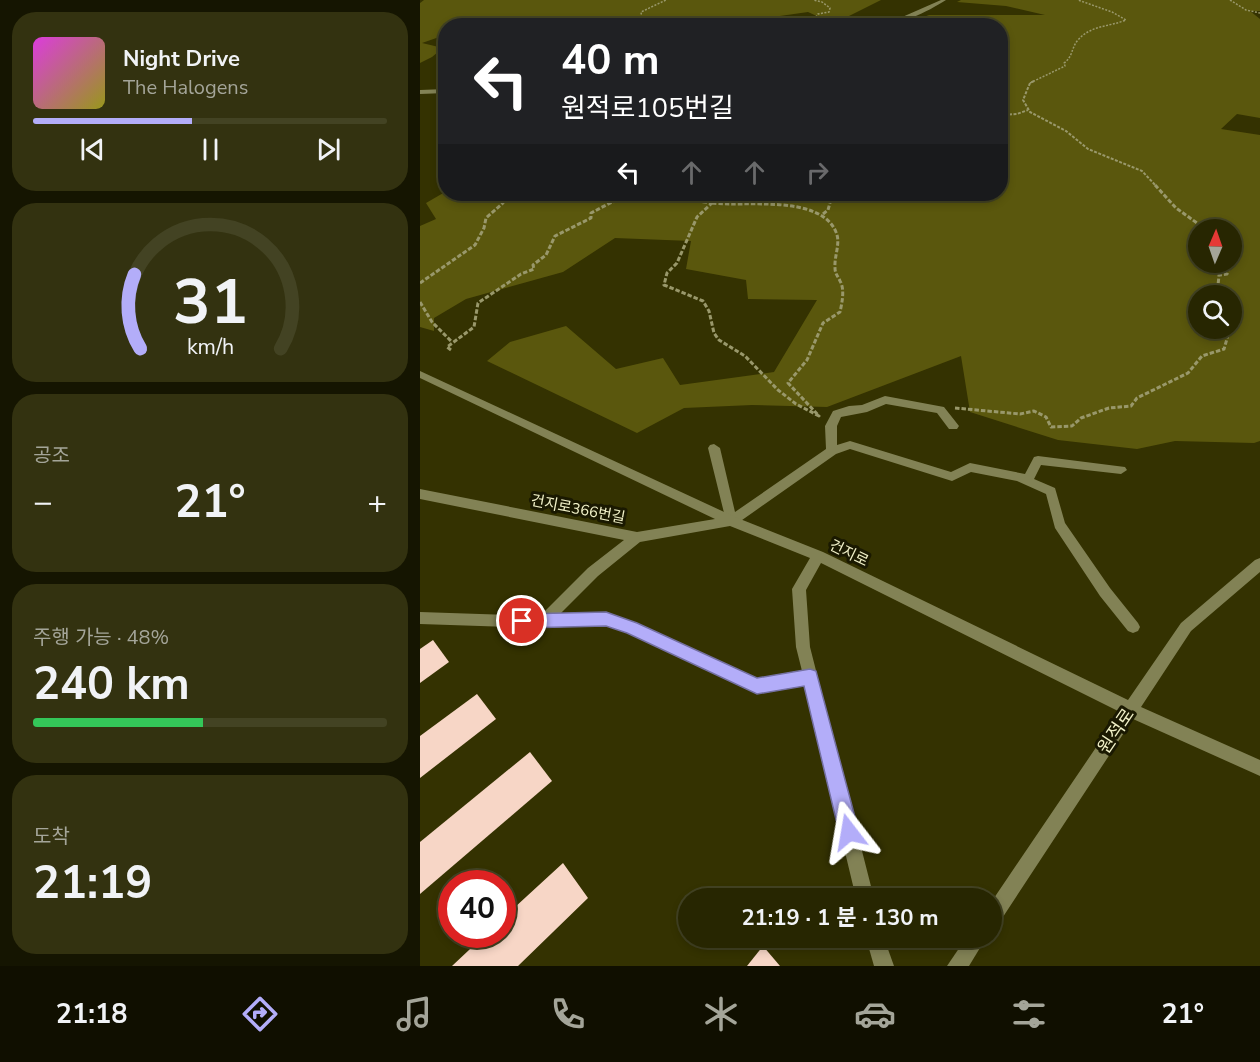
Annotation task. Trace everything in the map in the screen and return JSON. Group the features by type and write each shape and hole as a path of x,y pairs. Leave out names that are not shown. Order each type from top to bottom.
{"street":[{"name":"건지로","path":"420,374 731,521 818,556 1131,710 1260,768"},
{"path":"832,452 831,426 837,414 863,409 885,400 940,410 953,426"},
{"path":"714,448 731,521 832,452 850,446 952,477 970,467 1027,481 1051,491 1059,524 1105,592 1133,627"},
{"path":"1027,481 1038,460 1121,470"},
{"name":"건지로366번길","path":"420,494 637,537 731,521"},
{"path":"543,622 592,572 637,537"},
{"path":"818,556 799,589 803,648 863,888"},
{"name":"원적로","path":"1002,901 1186,627 1260,564"},
{"path":"420,618 543,622 606,619 632,628 757,686 810,677"},
{"path":"878,948 884,966"},
{"path":"957,966 970,948"}],"lane":[{"path":"903,18 944,0"},
{"path":"420,92 438,91"}],"path":[{"path":"642,18 640,12 666,0"},
{"path":"813,0 822,2 831,8 829,12 818,14 815,18"},
{"path":"1078,0 1112,12 1126,20 1095,26 1085,32 1071,48 1071,58 1064,63 1065,66 1030,83 1023,100 1028,110 1066,131 1088,149 1142,171 1176,208 1191,219"},
{"path":"1230,0 1246,10 1260,13"},
{"path":"1008,115 1028,110"},
{"path":"420,283 475,245 484,228 486,218 503,201"},
{"path":"451,350 447,347 452,342 465,337 476,323 475,307 478,303 520,274 534,269 533,265 546,255 555,236 591,218 591,213 596,209 614,201"},
{"path":"701,201 780,204 823,214 837,232 836,274 841,282 840,292 843,299 840,312 828,317 816,331 812,348 802,370 788,382 819,416 796,404 778,390 745,356 719,340 714,333 709,311 703,301 664,285 667,273 677,263 684,243 692,233 698,217 712,203"},
{"path":"823,214 828,210 831,201"},
{"path":"1218,285 1219,275 1227,273"},
{"path":"420,302 427,312 426,315 439,328 442,336 452,342"},
{"path":"946,408 1020,414 1034,411 1046,417 1051,428 1072,426 1081,418 1109,408 1131,406 1137,398 1188,373 1202,356 1224,349 1227,339"}],"shaded area":[{"path":"424,0 881,0 849,16 821,18 808,12 772,18 438,18 438,37 422,43 438,47 438,52 420,63 420,3"},
{"path":"961,0 1260,0 1260,11 1250,11 1260,19 1260,118 1237,114 1221,129 1260,135 1260,441 1254,443 1175,441 1137,449 1058,440 970,412 961,356 827,407 752,405 684,408 637,433 487,361 510,342 566,326 616,369 663,358 680,385 774,372 817,300 748,299 746,280 686,269 691,241 615,238 563,272 466,299 434,318 434,331 420,327 420,226 436,219 426,203 438,196 438,201 1008,201 1008,18 921,18 929,15 1045,15 1006,6 957,2"}],"building":[{"path":"433,640 449,662 420,683 420,649"},
{"path":"477,694 496,719 420,778 420,736"},
{"path":"530,752 552,781 448,870 438,870 438,879 420,894 420,842"},
{"path":"563,863 588,898 518,966 452,966 471,948 516,948 516,906"},
{"path":"761,948 765,948 780,966 747,966"}],"route":[{"path":"522,621 606,619 632,628 757,686 810,677 849,832"}]}
